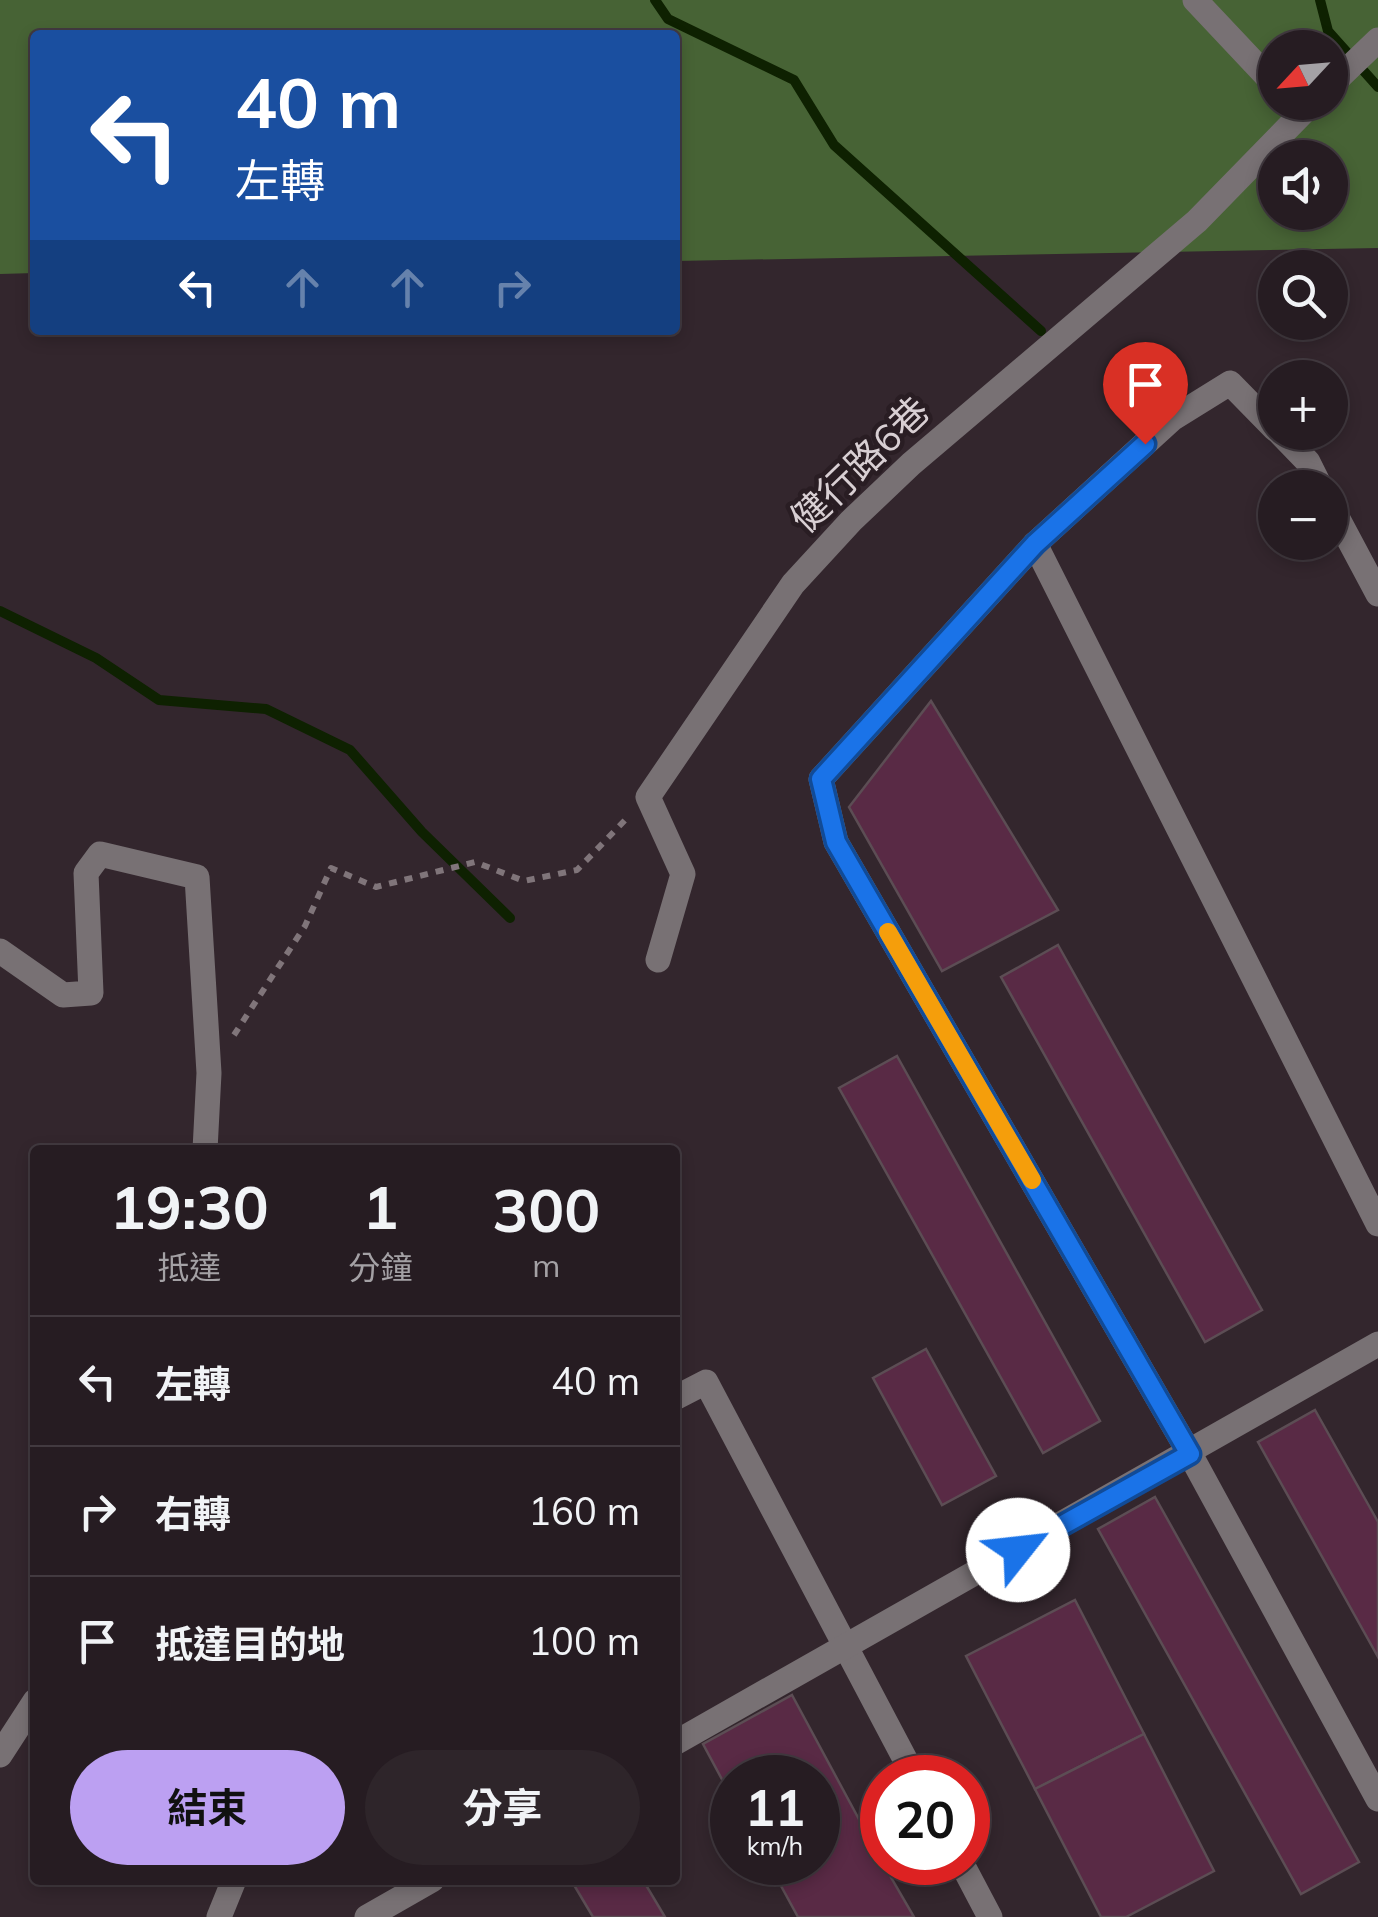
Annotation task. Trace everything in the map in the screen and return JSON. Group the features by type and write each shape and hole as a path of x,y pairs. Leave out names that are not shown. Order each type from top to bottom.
{"street":[{"path":"1195,0 1258,67"},
{"path":"1348,69 1378,40"},
{"name":"健行路6巷","path":"648,797 793,584 851,521 980,404 1197,221 1289,120"},
{"path":"1258,412 1230,383 1172,419 1035,544 821,779 836,842 1190,1454 1378,1799"},
{"path":"1296,450 1312,470"},
{"path":"1348,538 1378,594"},
{"path":"1035,544 1378,1224"},
{"path":"648,797 683,874 658,960"},
{"path":"0,951 63,995 91,994 86,873 100,854 197,878 209,1073 205,1145"},
{"path":"680,1741 1378,1344"},
{"path":"680,1395 706,1382 903,1755"},
{"path":"0,1755 30,1709"},
{"path":"218,1917 232,1885"},
{"path":"367,1917 423,1885"},
{"path":"973,1885 990,1917"}],"path":[{"path":"209,1073 305,926 331,868 376,886 476,862 524,881 577,870 648,797"}],"green space":[{"path":"0,0 1378,0 1378,248 680,261 680,30 30,30 30,273 0,274"}],"building":[{"path":"931,701 1058,910 942,971 849,807"},
{"path":"1058,945 1262,1310 1205,1342 1001,977"},
{"path":"897,1056 1100,1421 1043,1453 839,1088"},
{"path":"926,1349 996,1476 942,1505 873,1378"},
{"path":"1315,1410 1378,1522 1378,1657 1258,1442"},
{"path":"1155,1497 1359,1862 1301,1894 1098,1529"},
{"path":"1075,1600 1144,1734 1035,1789 966,1656"},
{"path":"792,1695 824,1755 710,1757 703,1744"},
{"path":"1144,1734 1214,1871 1126,1917 1101,1917 1035,1789"},
{"path":"840,1784 860,1821 860,1885 895,1885 914,1917 798,1917 781,1885 840,1885"},
{"path":"574,1885 646,1885 665,1917 593,1917"}],"waterway":[{"path":"655,0 668,19 794,80 834,145 1041,331"},
{"path":"1320,0 1328,31 1378,87"},
{"path":"0,611 96,658 159,700 266,709 350,750 422,832 510,918"}],"slow traffic":[{"path":"888,932 1032,1180"}],"route":[{"path":"1018,1550 1190,1454 836,842 821,779 1035,544 1145,444"}]}
